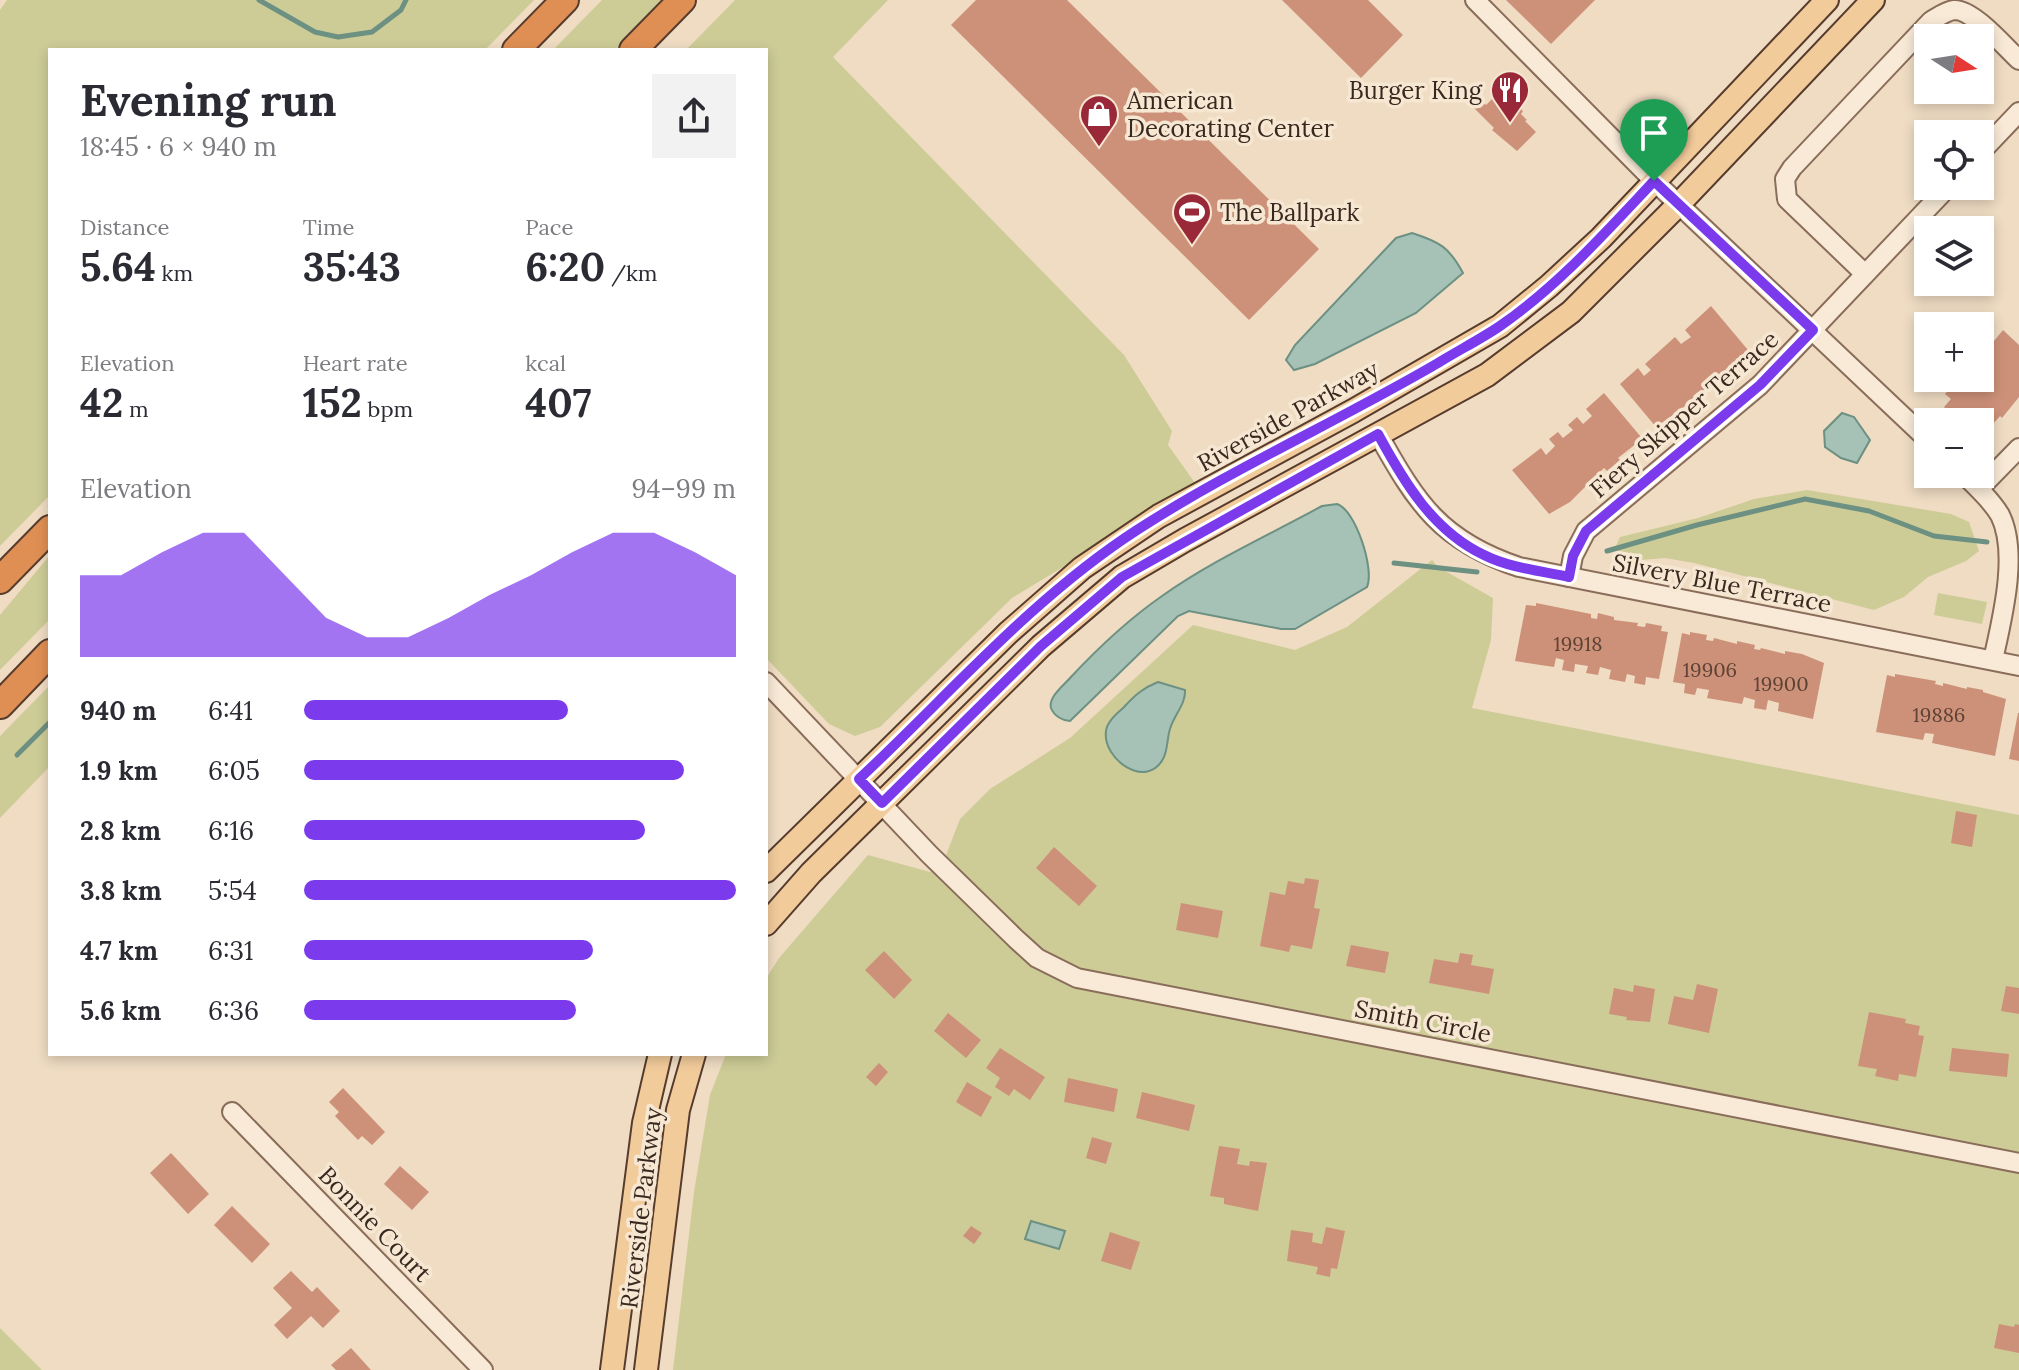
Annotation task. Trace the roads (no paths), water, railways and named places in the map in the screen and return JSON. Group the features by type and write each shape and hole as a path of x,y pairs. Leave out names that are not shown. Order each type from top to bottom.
{"highway":[{"path":"518,48 565,0"},
{"path":"635,48 682,0"},
{"path":"0,580 48,531"},
{"path":"0,705 48,655"}],"main road":[{"name":"Riverside Parkway","path":"768,869 1008,633 1082,568 1159,516 1353,411 1500,326 1560,277 1827,0"},
{"path":"768,922 811,873 1041,646 1122,577 1487,375 1549,330 1595,290 1873,0"},
{"name":"Riverside Parkway","path":"612,1370 644,1123 660,1056"},
{"name":"Riverside Parkway","path":"646,1370 678,1110 693,1056"}],"street":[{"path":"1475,0 1678,205 1914,427"},
{"path":"1865,274 1787,199 1785,179 1792,168 1931,21 1944,13 1956,9 1970,14 2019,60"},
{"path":"1994,138 2019,112"},
{"name":"Fiery Skipper Terrace","path":"1569,577 1573,556 1586,531 1760,385 1936,200"},
{"name":"Silvery Blue Terrace","path":"1378,434 1406,486 1430,514 1485,556 1519,567 2019,666"},
{"path":"1993,660 2012,564 2011,543 2000,515 1979,489 2019,448"},
{"name":"Smith Circle","path":"768,684 929,854 1026,948 1037,958 1077,978 2019,1163"},
{"name":"Bonnie Court","path":"232,1112 483,1370"}],"waterway":[{"path":"259,0 315,32 338,37 372,32 401,10 406,0"},
{"path":"1607,551 1805,499 1869,511 1934,536 1987,542"},
{"path":"1394,563 1477,572"},
{"path":"17,755 48,724"}],"place":[{"name":"Burger King","path":"1510,124"},
{"name":"American Decorating Center","path":"1099,148"},
{"name":"The Ballpark","path":"1192,246"}]}
